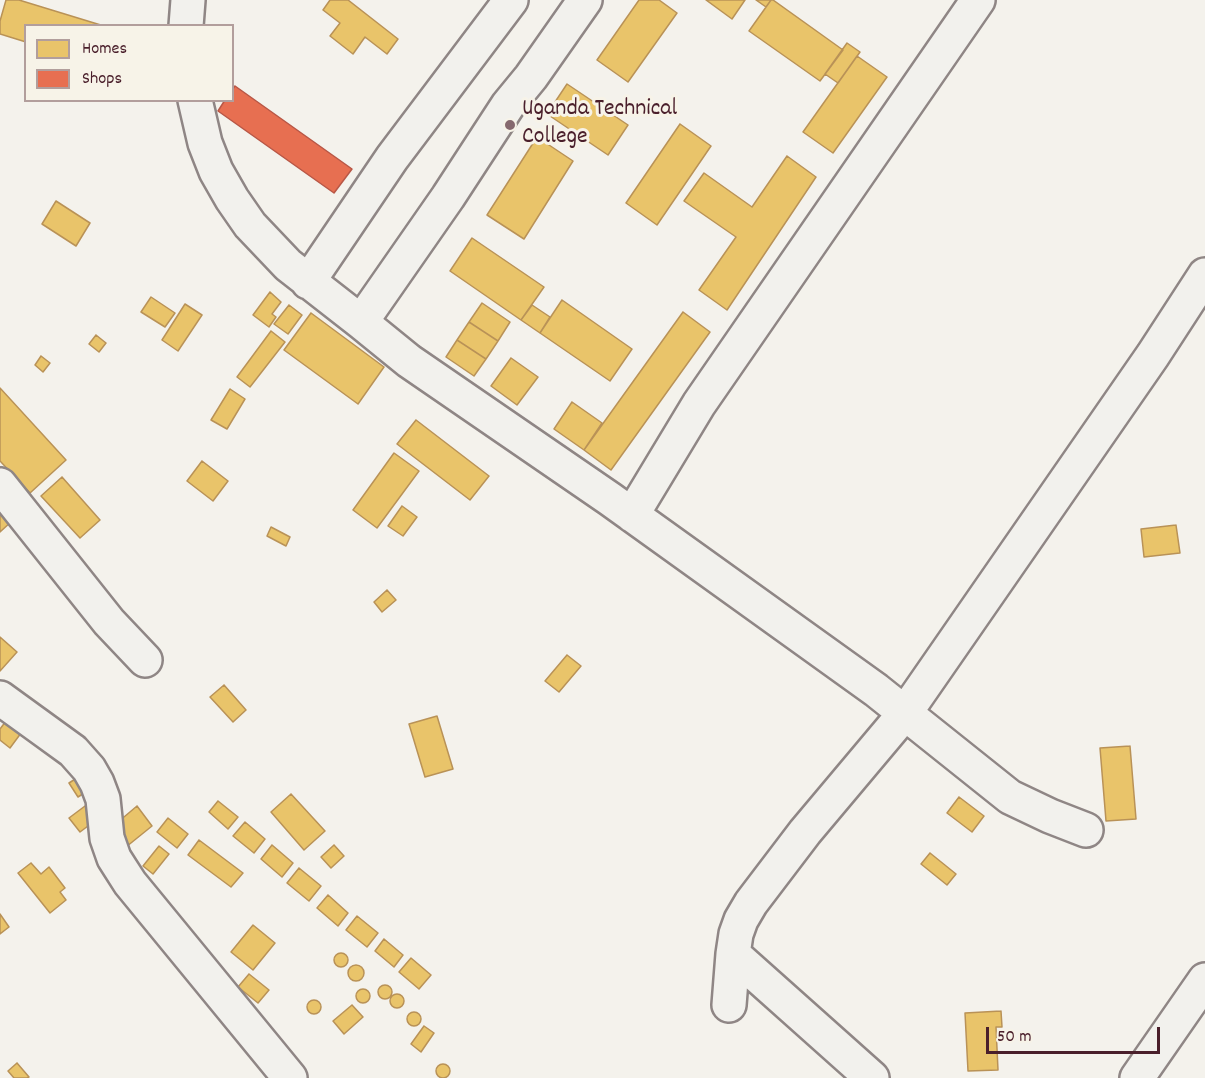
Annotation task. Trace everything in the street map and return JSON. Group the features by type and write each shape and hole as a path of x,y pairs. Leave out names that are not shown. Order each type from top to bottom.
{"street":[{"path":"186,24 188,0"},
{"path":"308,282 392,158 512,0"},
{"path":"361,322 448,197 508,105 531,77 585,0"},
{"path":"632,515 699,404 978,0"},
{"path":"195,102 205,143 216,171 232,199 250,225 288,265 308,282 410,362 632,515 876,690 1010,797 1086,830"},
{"path":"729,1005 736,934 751,903 805,832 905,713 1153,355 1205,275"},
{"path":"0,485 109,622 145,660"},
{"path":"0,698 73,751 89,769 103,800 107,838 114,858 130,883 290,1078"},
{"path":"733,954 872,1078"},
{"path":"1137,1078 1205,980"}],"building: Homes":[{"path":"6,0 19,0 97,24 24,24 24,41 0,34 0,21"},
{"path":"330,0 348,0 398,39 387,54 365,37 353,54 330,36 340,23 323,10"},
{"path":"639,0 659,0 677,13 628,82 597,60"},
{"path":"706,0 745,0 732,19"},
{"path":"756,0 771,0 766,7"},
{"path":"771,0 843,50 820,81 749,31"},
{"path":"847,43 860,52 838,83 825,74"},
{"path":"857,56 887,77 833,153 803,132"},
{"path":"567,84 628,125 608,155 547,114"},
{"path":"680,124 711,146 657,225 626,203"},
{"path":"537,137 573,161 524,239 487,215"},
{"path":"787,156 816,177 727,310 699,290 736,237 684,201 704,173 752,207"},
{"path":"56,201 90,223 76,246 42,224"},
{"path":"472,238 544,287 521,320 450,271"},
{"path":"270,292 281,302 272,314 276,317 269,327 253,315"},
{"path":"151,297 175,313 165,327 141,312"},
{"path":"562,300 632,349 610,381 540,333"},
{"path":"482,303 510,322 498,341 469,322"},
{"path":"185,304 202,315 178,351 162,340"},
{"path":"289,305 302,315 288,334 274,324"},
{"path":"532,305 550,317 540,333 521,320"},
{"path":"683,312 710,332 611,470 584,450"},
{"path":"311,313 384,367 358,404 284,350"},
{"path":"469,322 498,341 486,359 457,340"},
{"path":"271,331 285,342 250,387 237,377"},
{"path":"96,335 106,343 99,352 89,344"},
{"path":"457,340 486,359 474,376 446,357"},
{"path":"41,356 50,363 43,372 35,365"},
{"path":"511,358 538,377 517,405 491,386"},
{"path":"0,388 66,460 30,493 0,461"},
{"path":"230,389 245,399 227,429 211,420"},
{"path":"572,402 602,423 584,450 554,429"},
{"path":"416,420 489,476 470,500 397,444"},
{"path":"394,453 419,471 377,528 353,510"},
{"path":"202,461 228,481 213,501 187,481"},
{"path":"62,477 100,520 80,538 41,496"},
{"path":"402,506 417,517 403,536 388,526"},
{"path":"0,508 12,521 0,532"},
{"path":"1176,525 1180,553 1144,557 1141,529"},
{"path":"271,527 290,537 286,546 267,536"},
{"path":"387,590 396,600 382,612 374,602"},
{"path":"0,637 17,652 0,671"},
{"path":"567,655 581,666 559,692 545,681"},
{"path":"224,685 246,710 233,722 210,697"},
{"path":"12,713 27,725 10,748 0,740 0,729"},
{"path":"437,716 453,769 425,777 409,724"},
{"path":"1130,746 1136,819 1106,821 1100,748"},
{"path":"80,776 89,790 78,797 69,783"},
{"path":"291,794 325,831 304,850 271,812"},
{"path":"959,797 984,816 972,832 947,813"},
{"path":"218,801 238,817 228,829 209,812"},
{"path":"89,803 100,817 80,832 69,818"},
{"path":"137,806 152,826 126,847 111,828"},
{"path":"168,818 188,834 177,848 157,832"},
{"path":"245,822 265,839 254,853 233,836"},
{"path":"199,840 243,873 231,887 188,855"},
{"path":"272,845 293,863 282,877 261,859"},
{"path":"334,845 344,856 331,868 321,857"},
{"path":"159,846 169,854 153,874 143,866"},
{"path":"930,853 956,874 947,885 921,864"},
{"path":"31,863 41,874 49,867 65,888 60,892 66,900 50,913 18,873"},
{"path":"299,868 321,886 309,901 287,883"},
{"path":"328,895 348,913 338,926 317,908"},
{"path":"0,914 9,927 0,934"},
{"path":"357,916 378,933 367,947 346,930"},
{"path":"253,925 275,943 253,970 231,952"},
{"path":"384,939 403,955 394,967 375,951"},
{"path":"341,953 346,955 348,960 346,965 341,967 336,965 334,960 336,955"},
{"path":"411,958 431,975 419,989 399,972"},
{"path":"356,965 364,973 356,981 348,973"},
{"path":"249,974 269,990 258,1003 238,987"},
{"path":"385,985 390,987 392,992 390,997 385,999 380,997 378,992 380,987"},
{"path":"363,989 368,991 370,996 368,1001 363,1003 358,1001 356,996 358,991"},
{"path":"397,994 402,996 404,1001 402,1006 397,1008 392,1006 390,1001 392,996"},
{"path":"314,1000 319,1002 321,1007 319,1012 314,1014 309,1012 307,1007 309,1002"},
{"path":"352,1005 363,1017 344,1034 333,1021"},
{"path":"1001,1011 1002,1027 996,1027 998,1070 968,1071 965,1013"},
{"path":"414,1012 419,1014 421,1019 419,1024 414,1026 409,1024 407,1019 409,1014"},
{"path":"424,1026 434,1033 421,1052 411,1044"},
{"path":"17,1063 29,1077 14,1078 8,1071"},
{"path":"443,1064 448,1066 450,1071 448,1076 443,1078 438,1076 436,1071 438,1066"}],"building: Shops":[{"path":"234,87 352,169 334,193 218,111 224,102 234,102"}],"place":[{"name":"Uganda Technical College","path":"510,125"}]}
